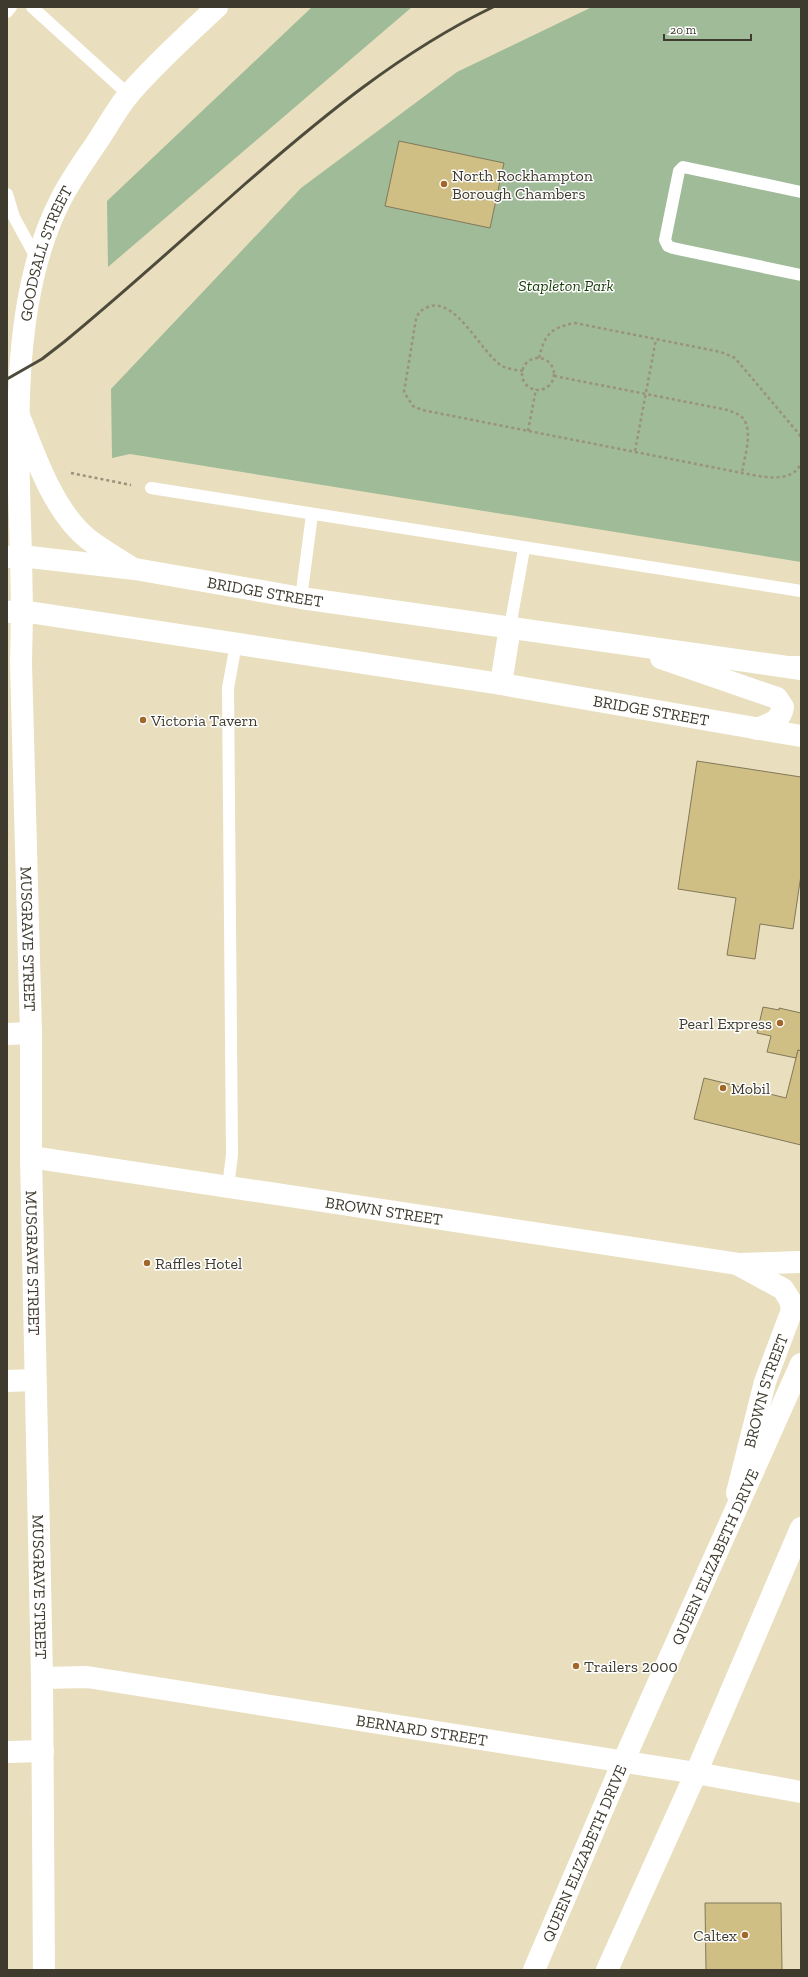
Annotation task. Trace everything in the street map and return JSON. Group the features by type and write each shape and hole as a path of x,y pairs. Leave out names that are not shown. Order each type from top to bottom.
{"street":[{"name":"GOODSALL STREET","path":"14,556 18,413 26,319 43,242 61,199 129,95 159,62 217,7"},
{"path":"18,413 47,483 66,514 86,538 135,569"},
{"name":"BRIDGE STREET","path":"14,556 135,569 301,598 797,668"},
{"name":"MUSGRAVE STREET","path":"14,556 15,611 22,663 30,1034 35,1380 42,1678 44,1970"},
{"name":"BRIDGE STREET","path":"15,611 501,684 801,736"},
{"path":"501,684 510,627"},
{"path":"613,642 776,698 783,706 782,715 773,723 757,729"},
{"path":"7,1034 30,1034"},
{"name":"BROWN STREET","path":"31,1157 738,1264 801,1262"},
{"name":"BROWN STREET","path":"729,1523 765,1382 792,1310 790,1300 783,1289 738,1264"},
{"name":"QUEEN ELIZABETH DRIVE","path":"534,1970 623,1762 801,1364"},
{"path":"7,1381 35,1380"},
{"path":"607,1970 696,1773 801,1528"},
{"name":"BERNARD STREET","path":"42,1678 87,1677 696,1773 801,1792"},
{"path":"7,1752 43,1751"}],"lane":[{"path":"7,12 11,7"},
{"path":"32,7 129,95"},
{"path":"801,192 683,167 679,171 665,240 668,246 673,248 801,275"},
{"path":"7,194 14,217 38,261"},
{"path":"151,488 524,549 801,591"},
{"path":"301,598 312,515"},
{"path":"510,627 524,549"},
{"path":"228,1187 232,1155 228,688 236,644"}],"path":[{"path":"523,372 502,366 453,312 439,306 432,305 425,308 418,314 416,320 404,392 414,406 422,410 742,473 780,477 791,474 799,468 801,463"},
{"path":"539,358 543,343 548,334 556,328 574,323 721,352 735,358 799,434 801,439"},
{"path":"635,451 656,339"},
{"path":"539,358 549,362 554,371 554,376 550,385 541,390 527,385 522,376 523,372 527,363 539,358"},
{"path":"554,376 728,410 739,415 745,420 748,432 742,473"},
{"path":"528,431 536,389"},
{"path":"40,467 151,488"}],"green space":[{"path":"312,7 412,7 108,267 107,201"},
{"name":"Stapleton Park","path":"592,7 801,7 801,562 130,454 112,458 111,389 301,188 457,72"}],"building":[{"name":"North Rockhampton Borough Chambers","path":"399,141 504,163 490,228 385,206"},
{"path":"697,761 801,777 801,875 793,929 760,924 755,959 727,955 736,898 678,889"},
{"name":"Pearl Express","path":"763,1007 779,1010 779,1008 801,1013 801,1051 798,1050 796,1058 767,1052 771,1036 757,1033"},
{"name":"Mobil","path":"798,1050 801,1051 801,1145 694,1119 704,1078 786,1098"},
{"path":"705,1903 781,1903 782,1970 706,1970"}],"railway":[{"path":"7,379 42,359 64,342 133,284 303,134 363,87 426,44 493,7"}],"place":[{"name":"North Rockhampton Borough Chambers","path":"444,184"},
{"name":"Victoria Tavern","path":"143,720"},
{"name":"Pearl Express","path":"780,1023"},
{"name":"Mobil","path":"723,1088"},
{"name":"Raffles Hotel","path":"147,1263"},
{"name":"Trailers 2000","path":"576,1666"},
{"name":"Caltex","path":"745,1935"}]}
